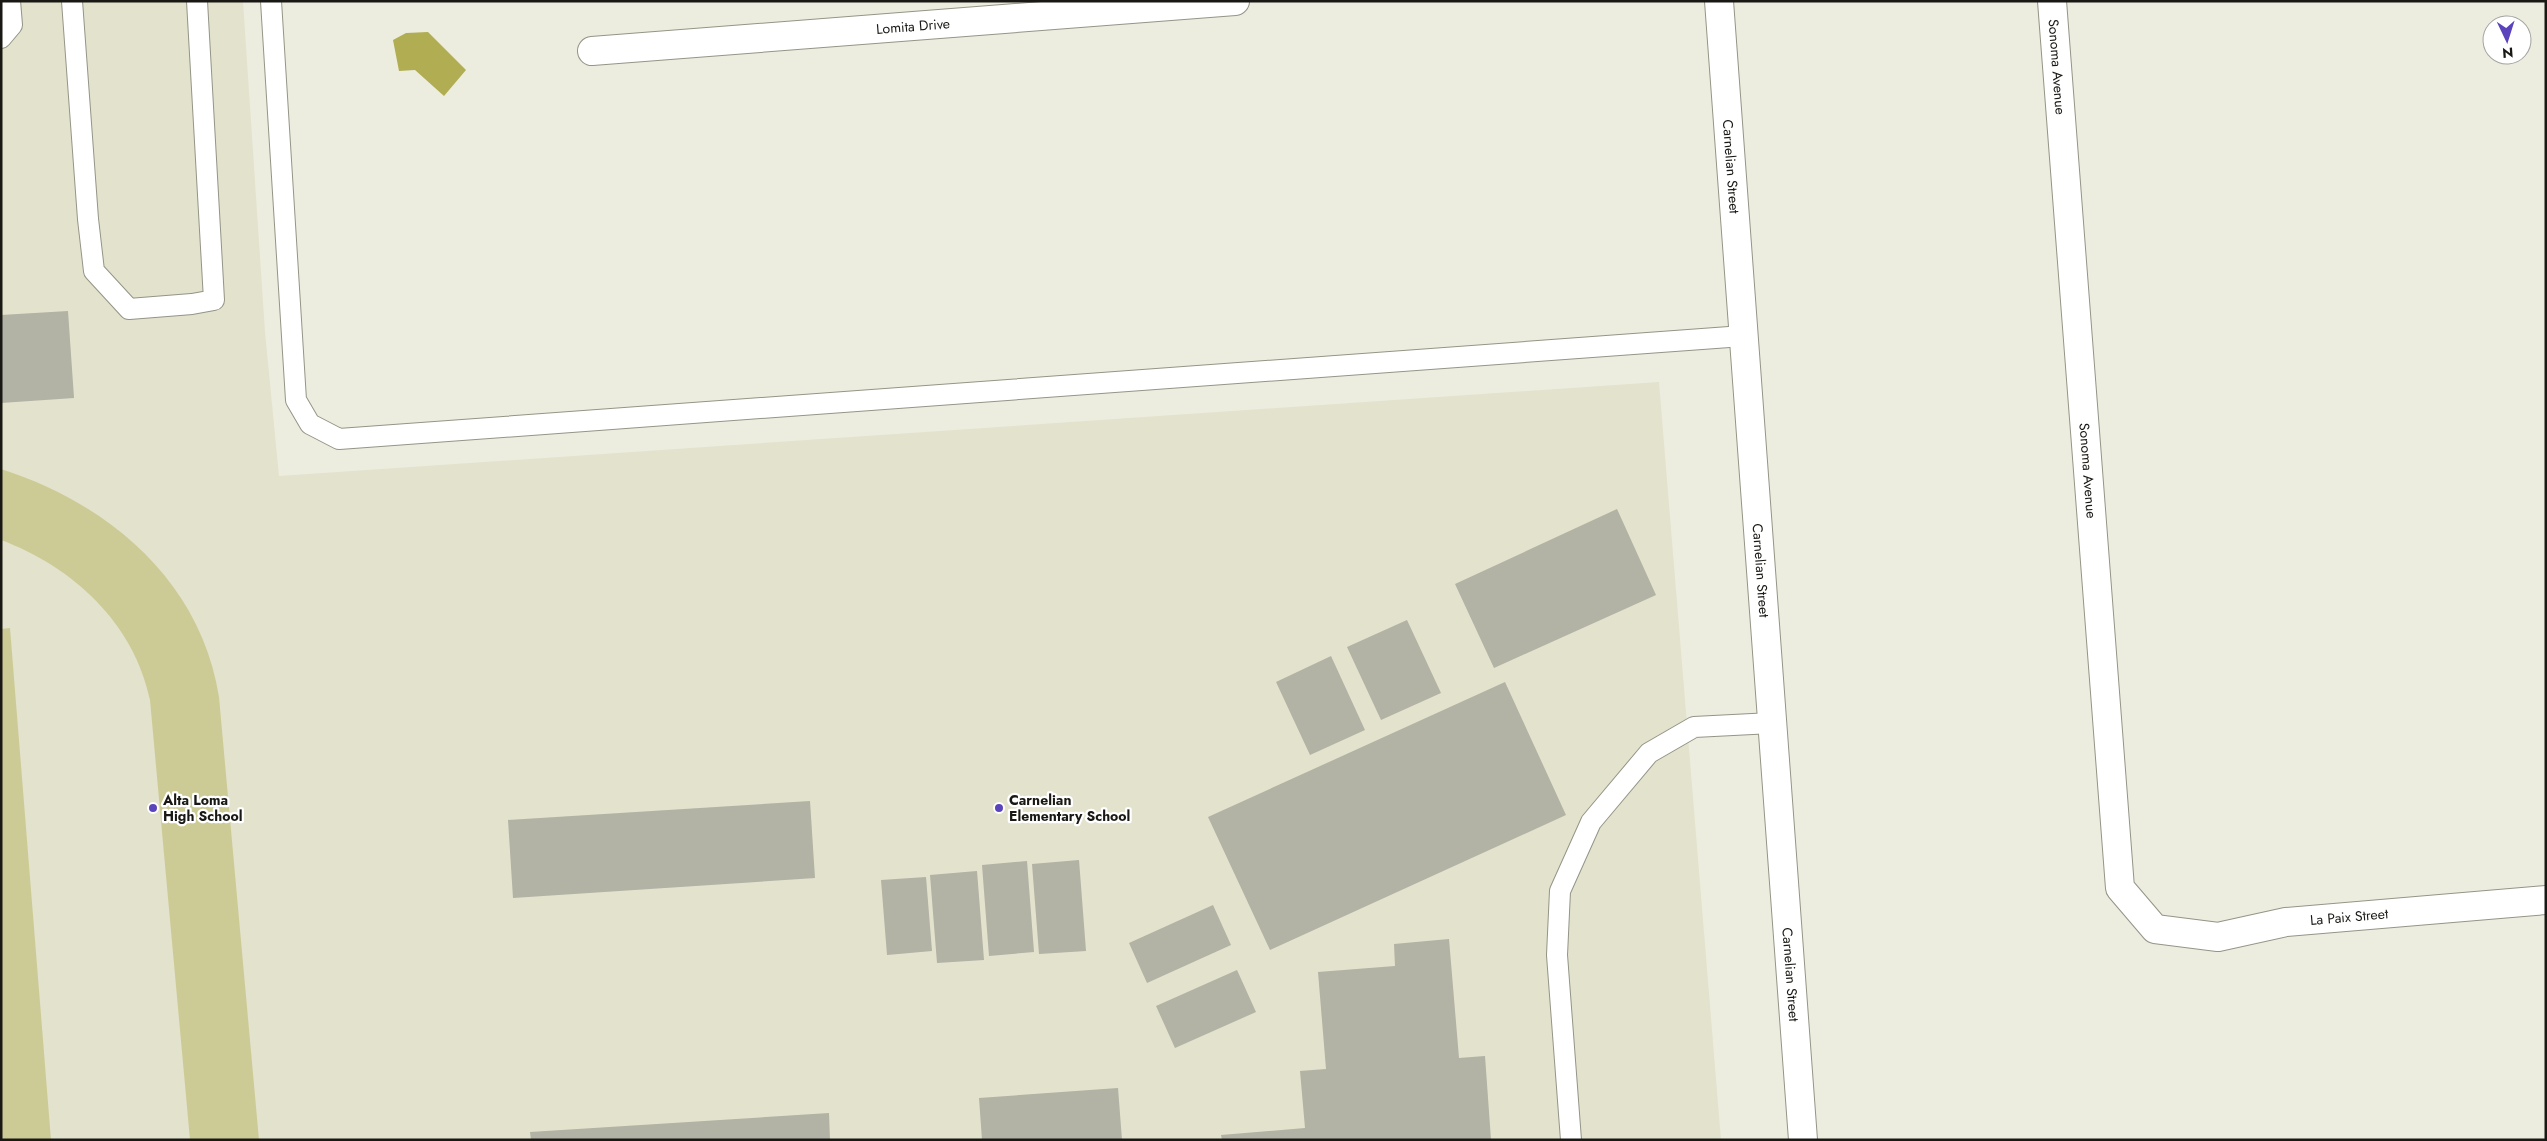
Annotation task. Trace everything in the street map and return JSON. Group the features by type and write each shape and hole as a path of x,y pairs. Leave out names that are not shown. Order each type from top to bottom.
{"street":[{"name":"Lomita Drive","path":"592,51 1235,1"},
{"name":"Carnelian Street","path":"1719,1 1803,1140"},
{"name":"Sonoma Avenue","path":"2052,1 2120,888 2155,929"},
{"name":"La Paix Street","path":"2155,929 2218,937 2286,922 2546,900"}],"lane":[{"path":"1,38 12,24 10,1"},
{"path":"72,1 88,219 94,271 129,309 192,304 214,300 197,1"},
{"path":"271,1 296,400 310,424 339,439 1743,336"},
{"path":"1571,1140 1557,955 1560,892 1592,822 1648,753 1694,727 1772,724"}],"shaded area":[{"name":"Carnelian Elementary School","path":"1,1 243,1 265,332 279,476 1659,382 1721,1140 1,1140"},
{"path":"428,32 466,70 444,96 415,70 399,71 393,40 406,33"},
{"path":"1,469 40,484 78,503 112,525 143,552 170,583 192,617 209,655 219,697 259,1140 190,1140 150,700 142,672 130,646 115,623 96,601 76,582 52,566 27,551 1,540"},
{"path":"10,628 51,1140 1,1140 1,629"}],"building":[{"path":"68,311 74,398 1,403 1,315"},
{"path":"1617,509 1656,595 1494,668 1455,584"},
{"path":"1407,620 1441,693 1381,720 1347,647"},
{"path":"1331,656 1365,730 1310,755 1276,682"},
{"path":"1505,682 1566,815 1270,950 1208,817"},
{"path":"810,801 815,878 513,898 508,820"},
{"path":"1079,860 1086,951 1039,954 1032,864"},
{"path":"1027,861 1034,952 989,956 982,865"},
{"path":"977,871 984,960 937,963 930,875"},
{"path":"926,877 932,951 887,955 881,880"},
{"path":"1213,905 1231,945 1147,983 1129,943"},
{"path":"1449,939 1459,1058 1485,1056 1491,1140 1222,1140 1221,1135 1305,1128 1300,1071 1326,1069 1318,972 1395,966 1394,944"},
{"path":"1237,970 1256,1012 1175,1048 1156,1006"},
{"path":"1118,1088 1122,1140 982,1140 979,1098"},
{"path":"829,1113 830,1140 531,1140 530,1132"}],"place":[{"name":"Alta Loma High School","path":"153,808"},
{"name":"Carnelian Elementary School","path":"999,808"}]}
